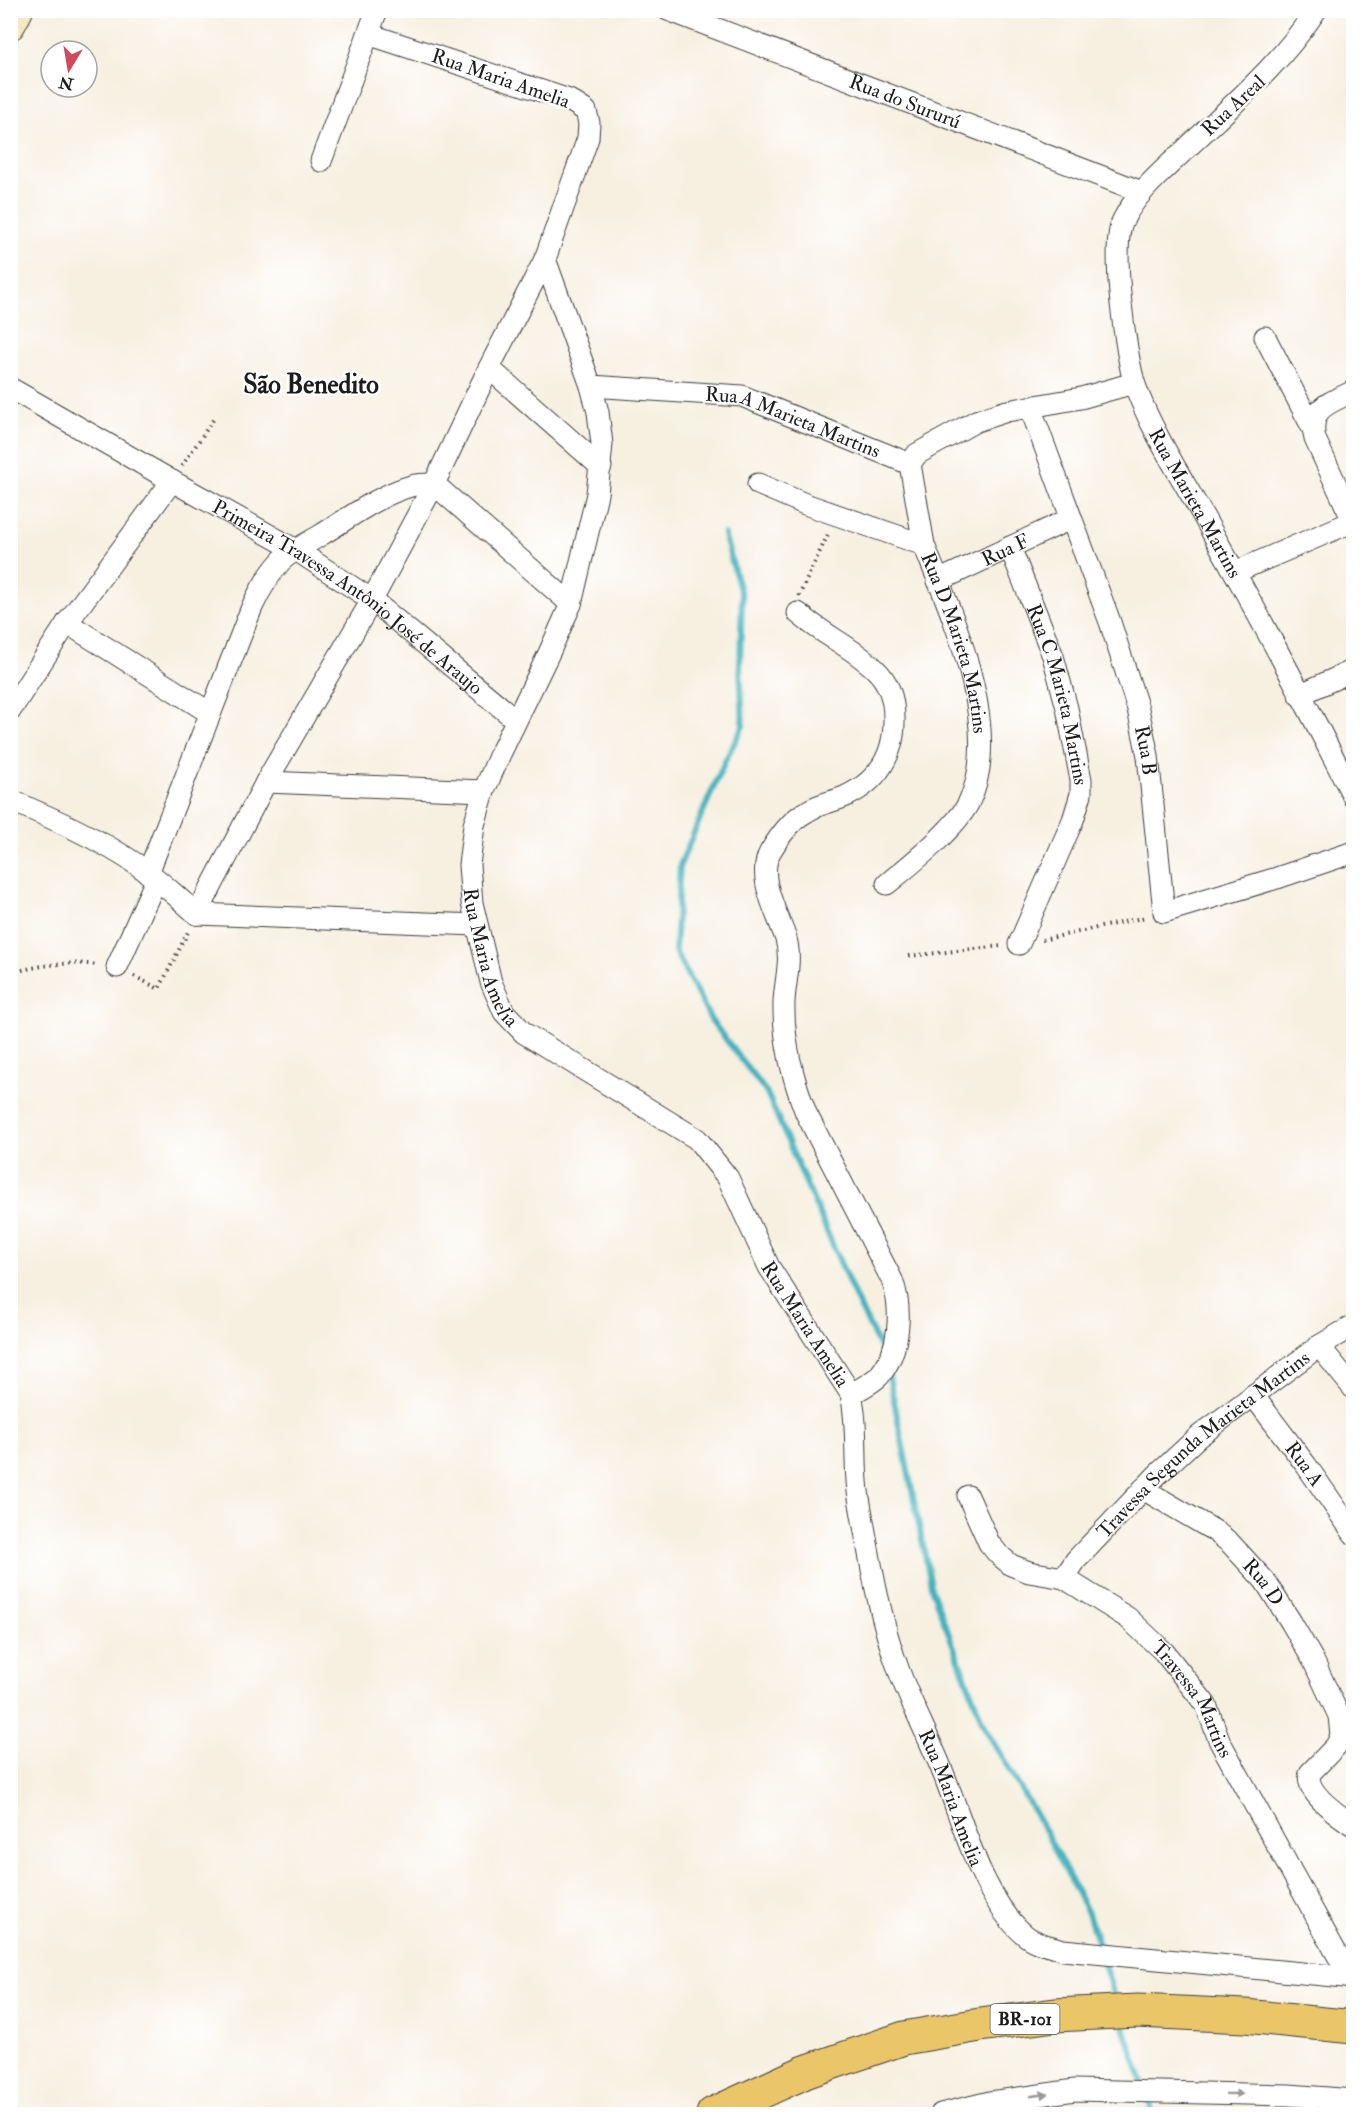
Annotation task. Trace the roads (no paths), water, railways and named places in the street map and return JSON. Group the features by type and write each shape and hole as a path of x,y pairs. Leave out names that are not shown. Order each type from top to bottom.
{"highway":[{"name":"BR-101","path":"713,2115 816,2068 904,2038 980,2025 1056,2015 1138,2011 1245,2016 1353,2026"}],"street":[{"path":"10,25 18,10"},
{"path":"321,161 377,10"},
{"name":"Rua do Sururú","path":"668,10 1142,192"},
{"name":"Rua Areal","path":"1142,192 1267,73 1298,38 1316,10"},
{"name":"Rua Maria Amelia","path":"197,914 266,782 372,600 434,484 489,368 545,259 588,138 589,123 586,111 569,100 368,34"},
{"name":"Rua Marieta Martins","path":"1142,192 1121,223 1118,238 1123,318 1134,383 1162,442 1235,572 1353,798"},
{"name":"Rua Maria Amelia","path":"545,259 591,386 598,412 602,444 601,467 595,505 571,604 484,791 474,825 469,865 472,903 491,982 504,1012 524,1033 697,1139 728,1178 769,1267 851,1394 855,1412 859,1495 885,1629 899,1671 944,1774 968,1841 993,1894 1026,1937 1063,1950 1351,1977"},
{"path":"1265,337 1313,429"},
{"path":"489,368 601,467"},
{"path":"924,545 910,464 918,454 970,424 993,415 1081,398 1134,383"},
{"name":"Rua A Marieta Martins","path":"591,386 742,396 910,464"},
{"name":"Primeira Travessa Antônio José de Araujo","path":"10,388 296,550 372,600 516,720"},
{"path":"1235,572 1353,521 1315,439 1313,421 1317,412 1326,405 1353,391"},
{"name":"Rua B","path":"1030,407 1110,622 1138,709 1148,756 1164,912 1353,852"},
{"path":"10,711 67,623 172,481"},
{"path":"117,968 210,713 259,590 284,559 365,508 401,489 423,483 434,484 571,604"},
{"name":"Rua D Marieta Martins","path":"758,484 837,516 924,545 962,645 975,697 981,743 978,772 967,806 929,849 887,884"},
{"name":"Rua F","path":"938,581 1071,519"},
{"name":"Rua C Marieta Martins","path":"1010,547 1053,656 1067,708 1081,780 1081,794 1073,820 1019,944"},
{"path":"798,613 876,670 889,687 894,712 894,736 888,757 863,786 804,813 787,829 770,853 766,865 766,874 788,950 784,1020 786,1045 795,1085 806,1113 897,1294 897,1330 892,1353 878,1377 851,1394"},
{"path":"67,623 210,713"},
{"path":"1299,695 1353,670"},
{"path":"266,782 484,791"},
{"path":"10,800 102,844 152,877 197,914 477,925"},
{"name":"Travessa Segunda Marieta Martins","path":"1064,1578 1076,1560 1143,1489 1198,1437 1319,1346 1353,1325"},
{"path":"1319,1346 1353,1389"},
{"name":"Rua A","path":"1253,1395 1306,1465 1353,1534"},
{"name":"Rua D","path":"1143,1489 1215,1531 1246,1559 1265,1581 1291,1622 1313,1660 1339,1716 1341,1736 1336,1746 1308,1777 1323,1803 1353,1826"},
{"name":"Travessa Martins","path":"968,1496 989,1543 1011,1565 1029,1572 1064,1578 1128,1618 1164,1652 1206,1705 1220,1742 1351,1977"},
{"path":"941,2115 990,2102 1075,2090 1289,2095 1353,2100"}],"waterway":[{"path":"724,534 742,597 740,665 743,726 725,761 680,865 675,951 711,1020 767,1093 856,1299 885,1358"},
{"path":"888,1371 932,1590 985,1728 1045,1831 1088,1913 1099,1948"},
{"path":"1102,1958 1116,2002"},
{"path":"1122,2021 1153,2114"}],"district":[{"name":"São Benedito","path":"311,384"}]}
